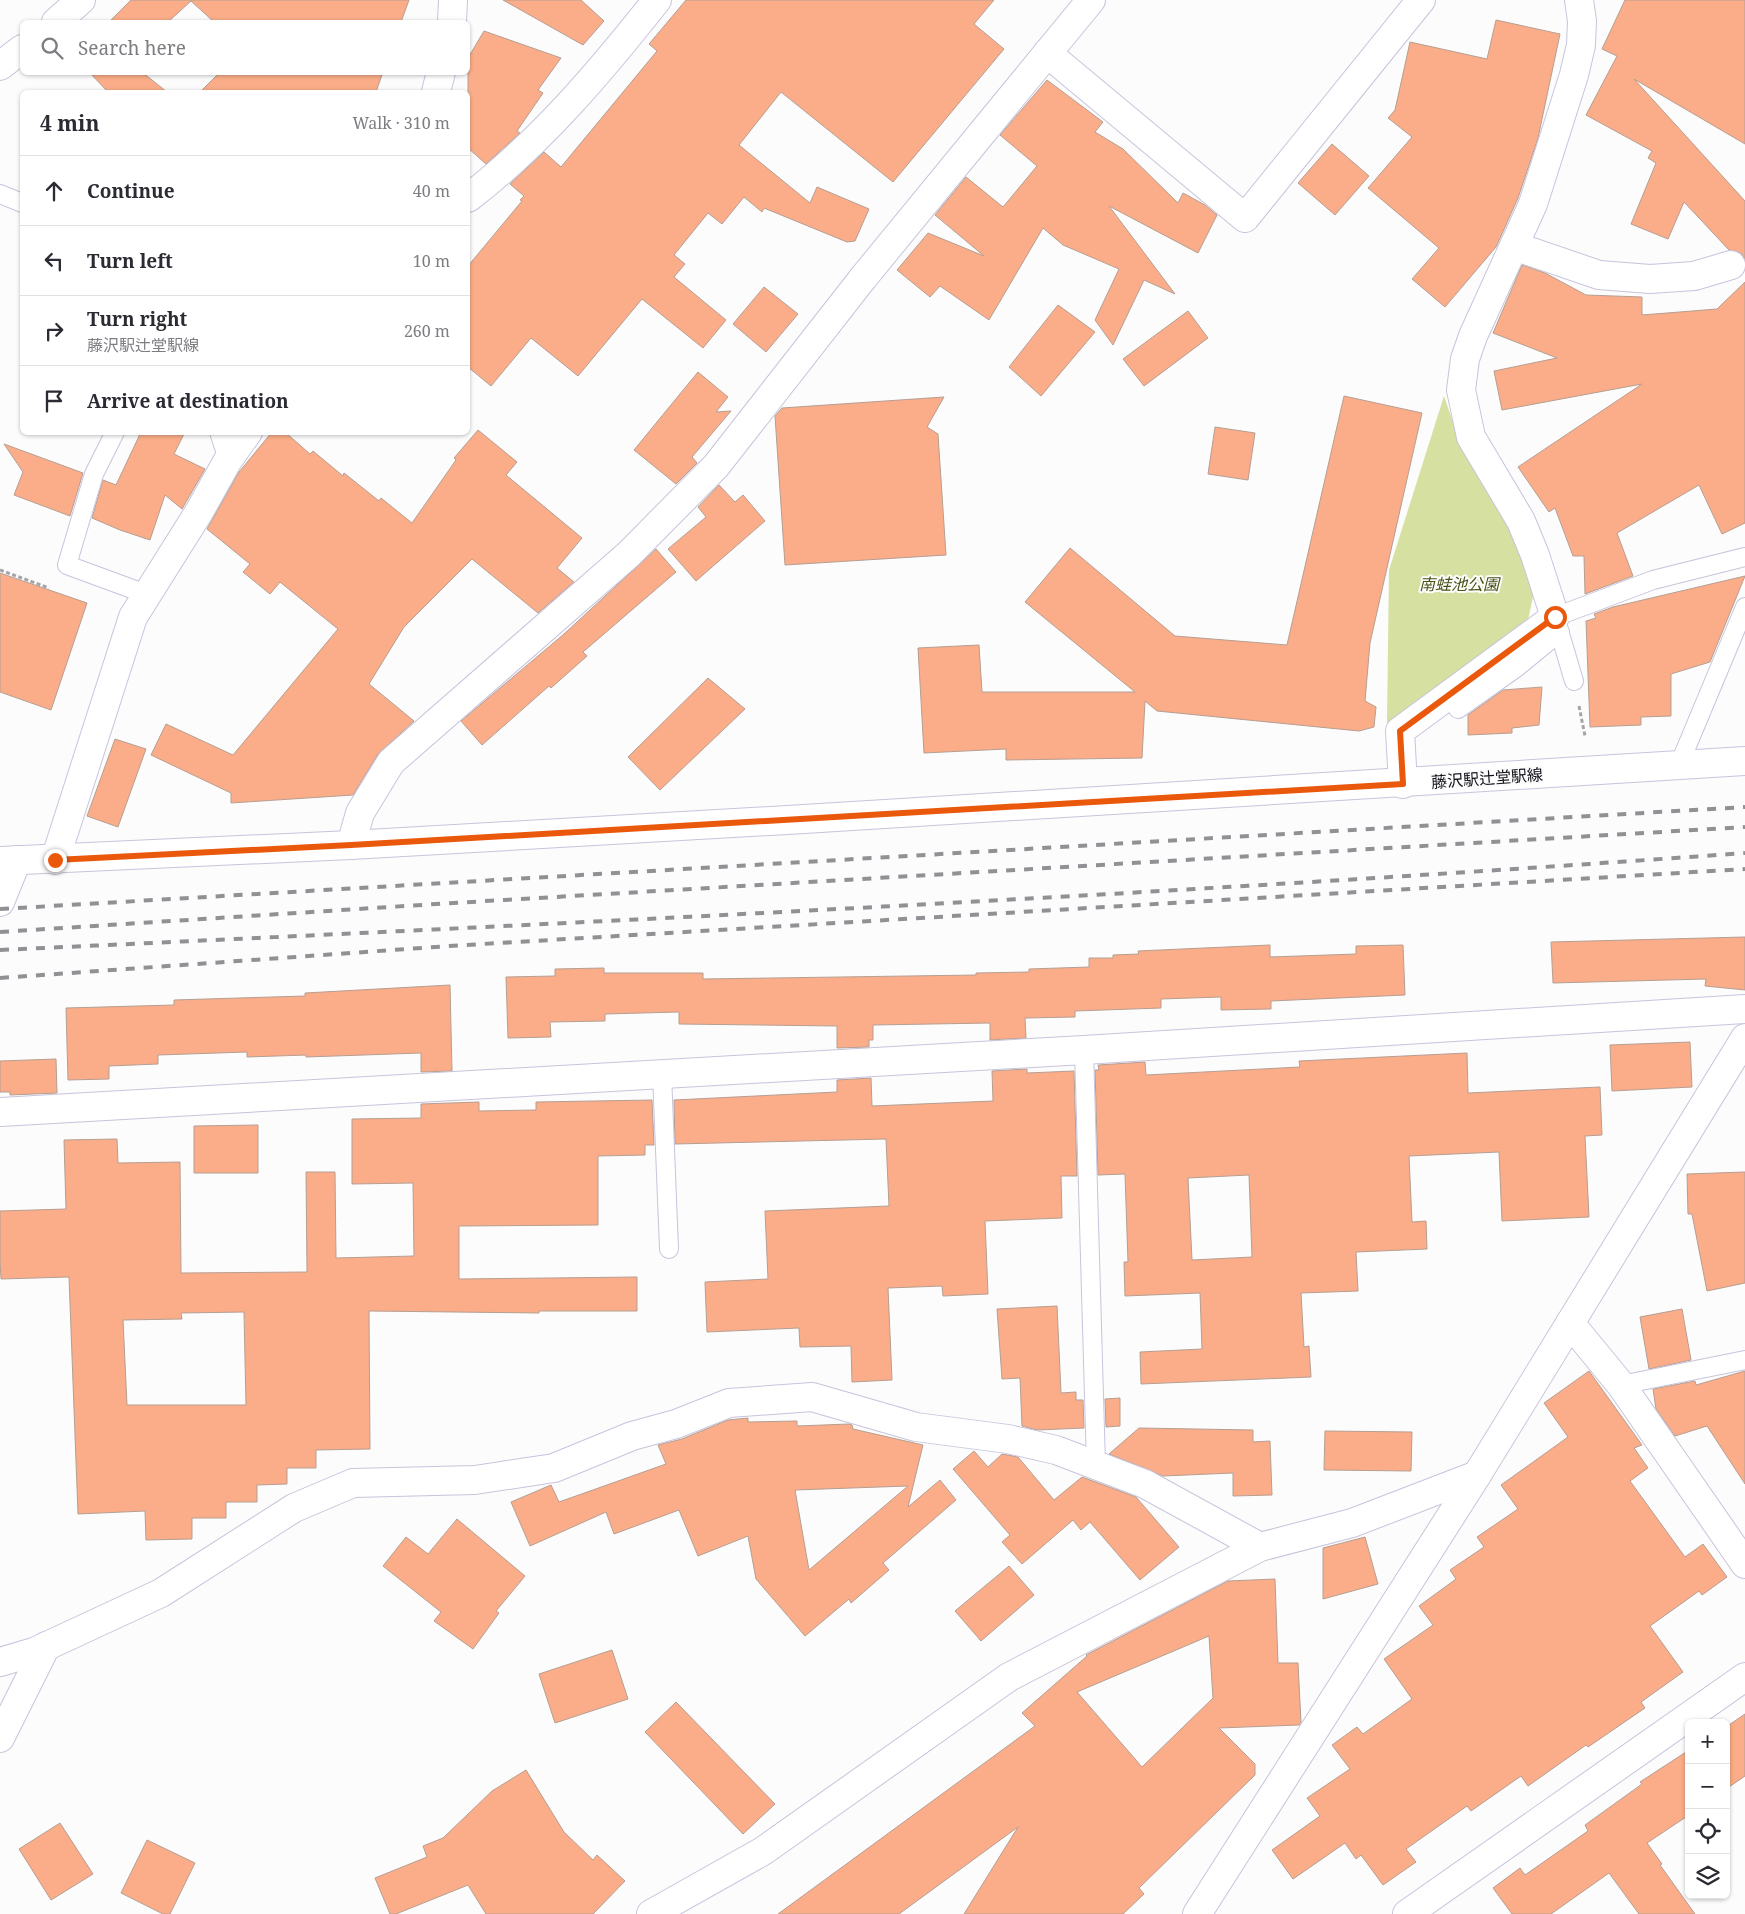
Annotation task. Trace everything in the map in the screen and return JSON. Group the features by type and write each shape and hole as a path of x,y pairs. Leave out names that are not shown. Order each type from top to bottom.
{"street":[{"path":"58,20 81,0"},
{"path":"452,20 453,0"},
{"path":"470,197 499,175 566,110 609,61 657,0"},
{"path":"351,845 360,813 391,762 629,554 716,466 863,278 1091,0"},
{"path":"1048,53 1246,218 1422,0"},
{"path":"1403,784 1400,731 1558,625 1535,555 1521,521 1471,437 1461,390 1465,359 1473,336 1498,285 1533,204 1574,75 1581,45 1582,21 1579,0"},
{"path":"0,66 20,51"},
{"path":"436,90 440,75"},
{"path":"1514,246 1599,276 1650,279 1694,276 1738,262"},
{"path":"55,860 132,617 199,512 228,460 246,435"},
{"name":"藤沢駅辻堂駅線","path":"8,861 351,845 1403,784 1745,761"},
{"path":"0,902 8,861"},
{"path":"0,1112 1084,1050 1745,1009"},
{"path":"1197,1914 1477,1475 1745,1038"},
{"path":"1570,1324 1621,1385 1745,1564"},
{"path":"0,1662 46,1646 161,1593 294,1508 353,1483 475,1480 554,1468 632,1436 676,1424 729,1403 812,1397 916,1427 1008,1439 1056,1450 1145,1484 1260,1547"},
{"path":"651,1914 763,1851 1009,1677 1260,1547 1352,1523 1477,1475"},
{"path":"0,1738 46,1646"},
{"path":"1407,1914 1745,1677"}],"lane":[{"path":"0,194 20,202"},
{"path":"114,435 94,474 67,565 146,594"},
{"path":"221,435 228,460"},
{"path":"1458,709 1516,668 1558,625 1653,580 1745,557"},
{"path":"1679,765 1745,607"},
{"path":"1558,625 1574,681"},
{"path":"1084,1050 1096,1465"},
{"path":"662,1074 669,1249"},
{"path":"1621,1385 1745,1360"}],"green space":[{"name":"南蛙池公園","path":"1444,396 1460,443 1511,526 1534,592 1528,620 1428,697 1387,723 1389,570"}],"building":[{"path":"131,0 409,0 402,20 212,20 191,1 170,20 111,20"},
{"path":"503,0 581,0 604,21 583,45"},
{"path":"686,0 994,0 974,24 1004,49 893,182 781,92 739,145 810,203 817,187 869,209 855,241 847,242 764,208 762,212 744,197 722,224 708,213 674,255 685,264 674,277 726,320 703,348 642,299 578,376 531,338 491,386 470,369 470,264 522,201 520,200 524,196 510,184 544,152 561,167 657,51 649,44"},
{"path":"1625,0 1745,0 1745,144 1634,79 1745,201 1745,259 1741,253 1729,250 1684,202 1668,239 1631,224 1656,163 1648,158 1652,151 1586,115 1617,56 1602,49"},
{"path":"1496,20 1560,34 1538,138 1518,198 1496,247 1445,307 1412,279 1439,248 1368,188 1412,137 1388,118 1395,110 1410,42 1487,59"},
{"path":"484,31 561,58 538,90 543,93 517,131 520,133 486,164 470,150 470,90 468,90 468,75 470,75 470,55"},
{"path":"92,75 146,75 164,90 106,90"},
{"path":"217,75 382,75 377,90 202,90"},
{"path":"1047,80 1103,122 1095,132 1123,149 1178,203 1183,193 1205,205 1217,215 1198,253 1109,206 1175,294 1144,280 1113,345 1095,320 1119,269 1063,245 1043,228 989,320 940,286 930,297 897,270 928,233 984,256 935,215 966,177 1003,207 1037,166 1000,135"},
{"path":"1332,144 1369,176 1335,215 1298,183"},
{"path":"1522,265 1545,273 1586,295 1642,297 1642,315 1717,309 1745,282 1745,523 1722,534 1699,485 1617,533 1633,576 1585,594 1584,556 1573,556 1555,508 1549,512 1518,467 1642,384 1502,410 1494,371 1557,358 1493,333"},
{"path":"764,287 798,314 766,352 733,324"},
{"path":"1058,305 1095,332 1041,396 1009,367"},
{"path":"1188,311 1208,338 1144,386 1123,359"},
{"path":"698,372 728,397 716,412 731,411 692,457 697,463 676,484 634,450"},
{"path":"1344,396 1422,413 1370,643 1365,701 1376,707 1374,727 1359,731 1157,711 1145,701 1142,758 1006,760 1006,749 924,753 918,648 979,645 982,692 1135,692 1025,602 1070,548 1175,636 1287,645"},
{"path":"944,397 927,427 938,434 946,555 785,565 775,416 782,408"},
{"path":"1215,427 1255,433 1248,480 1208,474"},
{"path":"478,430 517,462 506,475 582,538 557,568 574,582 538,613 472,559 404,627 369,684 414,721 378,754 353,795 231,803 231,793 151,755 166,724 233,755 338,629 280,582 270,594 243,572 250,564 207,529 239,472 270,435 288,435 310,454 313,451 343,476 344,473 379,501 381,498 412,523 456,460 454,458"},
{"path":"140,435 184,435 174,454 205,469 182,509 165,495 150,540 92,518 103,480 116,485"},
{"path":"4,444 83,473 70,516 14,495 23,472"},
{"path":"719,485 735,502 743,495 765,521 696,581 668,549 706,517 698,507"},
{"path":"656,549 676,572 583,652 587,656 551,688 549,686 482,745 461,721 564,634"},
{"path":"0,573 87,603 51,710 0,692"},
{"path":"1745,576 1710,662 1671,674 1671,716 1641,717 1641,725 1590,727 1586,621 1596,618 1594,614 1613,607"},
{"path":"708,678 745,709 660,790 628,757"},
{"path":"1542,687 1539,725 1512,728 1512,733 1468,735 1468,715 1503,690"},
{"path":"115,739 146,749 118,827 87,816"},
{"path":"1745,937 1745,990 1705,986 1706,979 1553,983 1551,942"},
{"path":"1270,945 1270,957 1356,954 1356,946 1403,945 1405,995 1271,1001 1271,1009 1221,1010 1221,997 1161,999 1161,1008 1075,1011 1075,1017 1025,1018 1026,1038 990,1040 990,1023 873,1025 873,1040 869,1040 869,1047 837,1048 837,1026 679,1024 679,1012 605,1014 605,1021 550,1022 551,1037 508,1038 506,977 555,976 555,969 604,968 604,973 703,973 703,979 976,975 976,973 1029,972 1029,969 1089,967 1089,958 1113,958 1113,955 1139,954 1138,951"},
{"path":"450,985 452,1071 421,1072 421,1053 247,1057 247,1052 158,1055 158,1064 109,1066 109,1079 68,1080 66,1008 174,1005 174,1000 305,996 305,993"},
{"path":"1690,1042 1692,1087 1612,1091 1610,1045"},
{"path":"1467,1053 1468,1093 1600,1087 1602,1135 1585,1136 1589,1217 1502,1221 1499,1152 1409,1156 1412,1222 1426,1221 1427,1249 1356,1252 1358,1291 1301,1293 1304,1347 1309,1346 1311,1377 1141,1384 1140,1352 1202,1349 1200,1293 1125,1296 1124,1262 1128,1262 1125,1174 1098,1175 1095,1070 1099,1070 1098,1065 1145,1062 1146,1075 1300,1067 1299,1061","holes":["1249,1175 1252,1257 1192,1260 1188,1178"]},
{"path":"56,1059 57,1093 10,1095 10,1092 0,1092 0,1061"},
{"path":"1027,1069 1027,1073 1074,1071 1077,1176 1061,1176 1062,1218 985,1221 988,1294 943,1296 942,1286 888,1288 892,1380 852,1382 851,1346 800,1347 799,1328 707,1332 705,1282 768,1279 765,1211 889,1206 886,1139 675,1144 674,1100 837,1092 837,1080 871,1078 872,1106 993,1101 992,1071"},
{"path":"652,1100 654,1145 645,1145 645,1155 598,1156 598,1225 459,1226 459,1279 637,1277 637,1311 539,1311 539,1313 369,1311 370,1449 316,1450 316,1468 287,1468 287,1484 257,1485 257,1502 226,1502 226,1518 192,1518 192,1539 146,1540 145,1511 78,1514 69,1277 1,1279 0,1261 0,1211 66,1209 64,1140 117,1139 118,1163 180,1162 181,1273 307,1272 306,1172 335,1172 336,1258 414,1256 413,1183 352,1184 352,1119 421,1118 421,1104 479,1102 479,1111 536,1110 536,1102","holes":["244,1312 246,1405 127,1405 123,1320 182,1319 181,1313"]},
{"path":"258,1125 258,1173 194,1173 194,1126"},
{"path":"1745,1172 1745,1283 1707,1291 1692,1214 1688,1214 1687,1174"},
{"path":"1057,1306 1061,1393 1076,1392 1076,1400 1083,1400 1084,1428 1037,1430 1022,1426 1020,1378 1002,1379 997,1309"},
{"path":"1682,1309 1691,1360 1649,1369 1640,1317"},
{"path":"1589,1371 1642,1445 1634,1448 1648,1468 1630,1481 1685,1557 1703,1544 1727,1577 1702,1595 1699,1591 1650,1626 1683,1672 1641,1702 1645,1708 1588,1747 1586,1745 1528,1786 1521,1776 1471,1811 1467,1806 1406,1849 1416,1862 1383,1885 1361,1855 1356,1859 1345,1843 1293,1879 1272,1850 1320,1816 1307,1798 1350,1769 1332,1745 1357,1727 1363,1734 1412,1699 1384,1659 1433,1625 1419,1606 1456,1579 1450,1570 1484,1547 1477,1537 1518,1509 1501,1485 1568,1437 1544,1403"},
{"path":"1745,1371 1745,1484 1707,1426 1675,1436 1656,1409 1653,1389 1695,1381 1696,1385"},
{"path":"1120,1398 1120,1426 1106,1427 1105,1399"},
{"path":"748,1418 748,1422 797,1421 797,1426 849,1424 852,1425 853,1429 923,1445 908,1507 940,1480 956,1500 883,1563 889,1570 851,1603 849,1599 805,1636 756,1579 748,1536 698,1556 679,1510 614,1534 606,1512 530,1546 511,1502 551,1485 559,1502 666,1464 658,1445 682,1439 728,1420","holes":["908,1486 809,1570 795,1490"]},
{"path":"1139,1428 1253,1430 1253,1442 1270,1441 1272,1495 1233,1496 1233,1473 1163,1476 1109,1454"},
{"path":"1325,1431 1412,1432 1411,1471 1324,1470"},
{"path":"974,1451 988,1467 1002,1454 1018,1457 1054,1500 1082,1477 1136,1497 1179,1547 1140,1580 1090,1522 1081,1530 1073,1520 1022,1564 1002,1542 1010,1535 953,1469"},
{"path":"457,1519 525,1576 496,1611 499,1613 473,1649 434,1621 441,1612 383,1566 406,1537 428,1554"},
{"path":"1365,1537 1378,1584 1323,1599 1323,1548"},
{"path":"1009,1566 1034,1595 981,1641 955,1611"},
{"path":"1275,1579 1278,1663 1298,1663 1301,1722 1299,1725 1219,1728 1255,1764 1255,1775 1139,1888 1144,1894 1123,1914 964,1914 1018,1827 899,1914 778,1914 1035,1726 1022,1713 1086,1655 1228,1581","holes":["1209,1636 1213,1698 1142,1767 1077,1692"]},
{"path":"612,1650 628,1699 555,1723 539,1674"},
{"path":"676,1702 775,1804 743,1834 645,1732"},
{"path":"1745,1714 1745,1776 1730,1786 1730,1764 1730,1724"},
{"path":"1685,1753 1685,1818 1647,1843 1662,1864 1660,1865 1695,1914 1639,1914 1609,1873 1551,1914 1512,1914 1493,1888 1520,1868 1525,1875 1588,1831 1585,1825 1642,1784 1640,1782"},
{"path":"526,1770 564,1832 593,1860 597,1855 625,1881 593,1914 486,1914 468,1885 396,1914 390,1914 375,1878 427,1857 423,1846 443,1838 492,1791"},
{"path":"60,1823 93,1874 51,1900 19,1849"},
{"path":"147,1840 195,1863 170,1914 163,1914 121,1893"}],"railway":[{"path":"0,909 1745,807"},
{"path":"0,932 436,904 1745,827"},
{"path":"0,950 655,919 1091,895 1745,853"},
{"path":"0,978 449,946 1745,869"}],"route":[{"path":"55,860 351,845 1403,784 1400,731 1555,617"}]}
